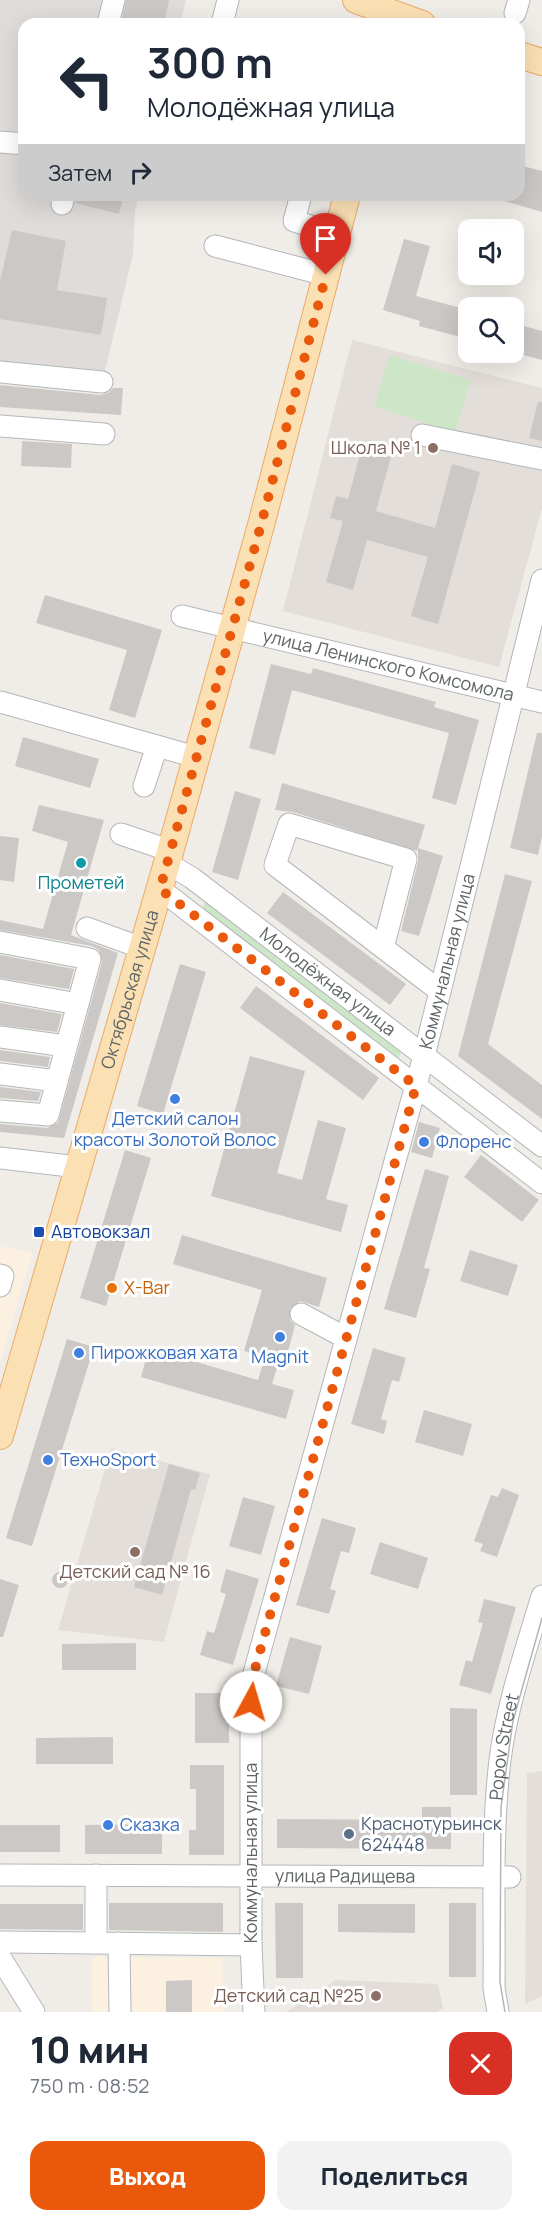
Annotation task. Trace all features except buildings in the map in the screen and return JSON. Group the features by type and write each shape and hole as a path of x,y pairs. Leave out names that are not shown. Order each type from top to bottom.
{"main road":[{"path":"356,0 397,13"},
{"path":"525,57 542,62"},
{"name":"Октябрьская улица","path":"1,1425 160,889 232,629 345,201"}],"street":[{"path":"110,18 114,0"},
{"path":"224,18 228,0"},
{"path":"0,142 18,144"},
{"path":"299,201 294,221 337,234"},
{"path":"214,246 326,275"},
{"path":"0,372 102,382"},
{"path":"0,426 104,434"},
{"path":"422,435 542,459"},
{"name":"Коммунальная улица","path":"254,2012 251,1945 251,1684 424,1056 542,580"},
{"name":"улица Ленинского Комсомола","path":"182,616 542,702"},
{"path":"1,702 196,757"},
{"path":"144,786 157,746"},
{"path":"383,948 406,859 289,824 275,865 383,948 440,991"},
{"name":"Молодёжная улица","path":"121,834 169,857 192,878 542,1146"},
{"name":"Молодёжная улица","path":"160,889 542,1183"},
{"path":"87,928 142,948"},
{"path":"0,942 90,959 48,1115 0,1111"},
{"path":"0,990 78,1004"},
{"path":"0,1037 66,1046"},
{"path":"0,1074 57,1081"},
{"path":"0,1158 78,1167"},
{"path":"0,1275 3,1276 0,1287"},
{"path":"301,1314 346,1338"},
{"name":"Popov Street","path":"512,2012 503,1877 500,1759 509,1711 542,1596"},
{"name":"Popov Street","path":"498,2012 494,1988 514,1759 522,1714 542,1647"},
{"name":"улица Радищева","path":"0,1875 503,1877"},
{"path":"96,1875 96,1943"},
{"path":"0,1942 251,1945"},
{"path":"119,1943 120,2012"},
{"path":"0,1957 34,2012"}],"shaded area":[{"path":"0,0 186,0 182,18 18,18 18,201 138,201 133,254 105,371 98,379 0,366"},
{"name":"Школа № 1","path":"352,340 542,388 542,508 499,667 283,611"},
{"path":"0,1246 32,1253 0,1363"},
{"name":"Детский сад № 16","path":"111,1448 210,1474 164,1642 58,1630"},
{"path":"542,1771 542,1996 525,2004 527,1773"},
{"path":"92,1957 222,1958 223,2012 92,2012"},
{"name":"Детский сад №25","path":"336,1980 438,1984 443,2008 437,2012 286,2012"}],"green space":[{"path":"390,355 471,380 455,432 374,406"},
{"path":"209,901 403,1047 399,1058 203,912 204,904"}],"tram line":[{"path":"505,2012 500,1982 501,1807 513,1721 542,1618"}],"place":[{"name":"Школа № 1","path":"433,448"},
{"name":"Прометей","path":"81,863"},
{"name":"Детский салон красоты Золотой Волос","path":"175,1099"},
{"name":"Флоренс","path":"424,1142"},
{"name":"Автовокзал","path":"39,1232"},
{"name":"X-Bar","path":"112,1288"},
{"name":"Magnit","path":"280,1337"},
{"name":"Пирожковая хата","path":"79,1353"},
{"name":"ТехноSport","path":"48,1460"},
{"name":"Детский сад № 16","path":"135,1552"},
{"name":"Сказка","path":"108,1825"},
{"name":"Краснотурьинск 624448","path":"349,1834"},
{"name":"Детский сад №25","path":"376,1996"}],"route":[{"path":"251,1702 251,1684 416,1086 160,889 261,525 326,275"}]}
